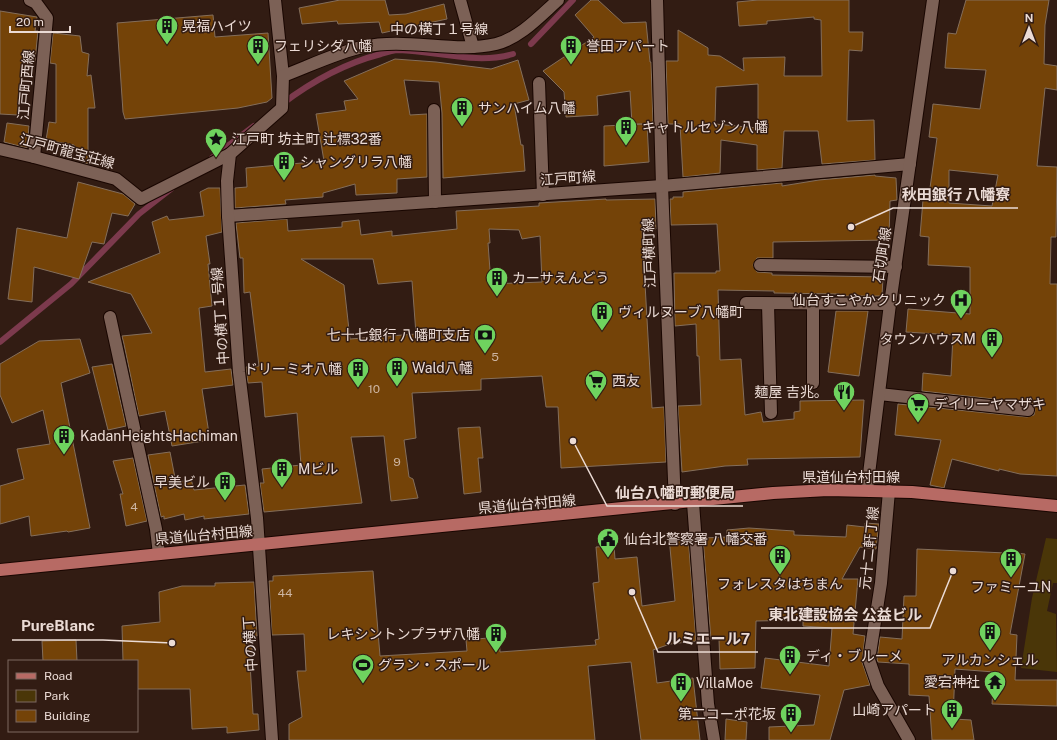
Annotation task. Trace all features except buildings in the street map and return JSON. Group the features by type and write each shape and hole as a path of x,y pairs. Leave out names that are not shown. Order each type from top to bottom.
{"main road":[{"name":"県道仙台村田線","path":"0,570 693,503 773,493 868,490 1057,506"}],"street":[{"name":"江戸町西線","path":"30,0 36,3 47,18 34,156"},
{"path":"230,154 282,101 282,76 274,0"},
{"path":"460,0 473,47"},
{"name":"中の横丁１号線","path":"282,76 363,47 402,43 473,47 497,44 522,31 558,0"},
{"name":"江戸横町線","path":"657,0 662,186 675,504"},
{"name":"石切町線","path":"868,490 890,304 933,0"},
{"path":"539,83 543,195"},
{"path":"434,110 435,202"},
{"name":"江戸町龍宝荘線","path":"0,149 34,156 116,179 141,199 230,154"},
{"name":"中の横丁１号線","path":"230,154 227,181 228,216 239,372 259,545"},
{"name":"江戸町線","path":"228,216 662,186 910,164"},
{"path":"760,265 896,267"},
{"path":"746,303 813,305 890,304"},
{"path":"768,304 771,413"},
{"path":"813,305 814,383"},
{"path":"110,317 156,528 159,554"},
{"path":"879,394 1028,410"},
{"name":"元十二軒丁線","path":"889,491 881,584 869,660 878,686 909,740"},
{"path":"693,503 708,704 714,740"},
{"name":"中の横丁","path":"259,545 272,740"}],"green space":[{"path":"1046,538 1057,539 1057,583 1053,583 1047,611 1056,614 1057,672 1021,668 1032,598"}],"waterway":[{"path":"531,44 573,0"},
{"path":"282,104 329,74 368,58 392,51 413,51 471,58 499,57 513,54"},
{"path":"212,158 254,126"},
{"path":"0,342 71,284 139,214 171,189"}],"place":[{"name":"晃福ハイツ","path":"167,46"},
{"name":"フェリシダ八幡","path":"258,66"},
{"name":"誉田アパート","path":"571,66"},
{"name":"サンハイム八幡","path":"462,128"},
{"name":"キャトルセゾン八幡","path":"626,146"},
{"name":"江戸町 坊主町 辻標32番","path":"216,158"},
{"name":"シャングリラ八幡","path":"284,182"},
{"name":"秋田銀行 八幡寮","path":"851,227"},
{"name":"カーサえんどう","path":"497,298"},
{"name":"仙台すこやかクリニック","path":"961,320"},
{"name":"ヴィルヌーブ八幡町","path":"602,332"},
{"name":"七十七銀行 八幡町支店","path":"485,354"},
{"name":"タウンハウスM","path":"992,358"},
{"name":"ドリーミオ八幡","path":"358,388"},
{"name":"Wald八幡","path":"397,388"},
{"name":"西友","path":"596,400"},
{"name":"麺屋 吉兆。","path":"844,412"},
{"name":"デイリーヤマザキ","path":"918,424"},
{"name":"仙台八幡町郵便局","path":"573,441"},
{"name":"KadanHeightsHachiman","path":"64,456"},
{"name":"Mビル","path":"282,488"},
{"name":"早美ビル","path":"225,502"},
{"name":"仙台北警察署 八幡交番","path":"608,558"},
{"name":"東北建設協会 公益ビル","path":"953,571"},
{"name":"フォレスタはちまん","path":"780,576"},
{"name":"ファミーユN","path":"1011,578"},
{"name":"ルミエール7","path":"632,592"},
{"name":"PureBlanc","path":"172,643"},
{"name":"アルカンシェル","path":"990,652"},
{"name":"レキシントンプラザ八幡","path":"496,654"},
{"name":"ディ・ブルーメ","path":"790,676"},
{"name":"グラン・スポール","path":"363,684"},
{"name":"VillaMoe","path":"681,702"},
{"name":"愛宕神社","path":"995,702"},
{"name":"山崎アパート","path":"952,730"},
{"name":"第二コーポ花坂","path":"791,734"}]}
